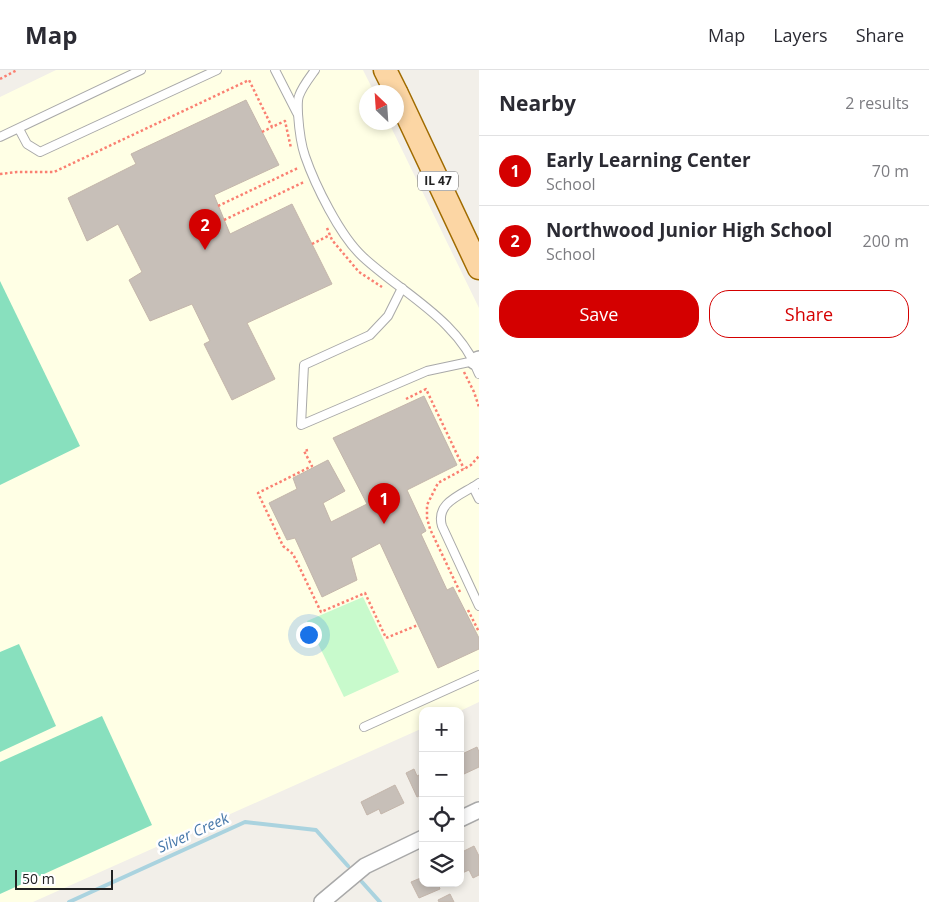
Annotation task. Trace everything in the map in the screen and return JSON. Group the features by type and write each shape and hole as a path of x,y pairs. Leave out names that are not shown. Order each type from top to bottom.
{"main road":[{"name":"IL 47","path":"385,70 392,85"},
{"name":"IL 47","path":"404,110 479,268"}],"street":[{"path":"464,817 479,810"},
{"path":"322,902 365,866 419,840"}],"lane":[{"path":"0,137 141,70"},
{"path":"19,129 27,144 40,152 217,70"},
{"path":"275,70 298,114"},
{"path":"315,70 298,96 300,138 305,156 330,210 350,243 362,257 402,288 430,310 456,336 473,365 427,371 301,425 304,365 370,335 388,316 402,288"},
{"path":"479,499 476,485 449,502 442,509 439,517 479,606"},
{"path":"364,727 479,675"}],"path":[{"path":"0,79 17,70"},
{"path":"0,174 54,172 249,80 272,127"},
{"path":"262,132 285,121 293,156"},
{"path":"224,220 304,182 296,164"},
{"path":"218,206 298,168"},
{"path":"326,226 330,235 359,272 398,298"},
{"path":"312,244 330,235"},
{"path":"473,365 474,392 479,406"},
{"path":"406,399 426,389 464,469"},
{"path":"308,450 304,451 312,466 258,493 283,546 293,554 321,612 365,593 386,638 418,624"}],"shaded area":[{"path":"56,70 363,70 370,85 359,85 359,130 392,130 479,308 479,702 464,709 464,707 419,707 419,730 33,902 0,902 0,97"}],"green space":[{"path":"0,281 80,446 0,485"},
{"path":"363,597 399,672 344,697 307,621"},
{"path":"19,644 56,726 0,752 0,652"},
{"path":"102,716 152,825 0,894 0,762"}],"building":[{"path":"246,100 279,165 214,195 230,234 292,204 332,284 247,323 275,379 232,400 204,344 210,341 192,304 150,321 129,280 142,272 118,224 87,241 68,198 136,164 131,154"},
{"path":"424,396 457,465 407,490 426,531 421,534 447,590 453,587 479,638 479,649 438,668 380,543 351,558 357,580 322,597 295,538 287,540 269,503 297,489 293,478 328,460 345,491 323,503 331,522 367,504 333,438"},
{"path":"477,747 479,752 479,767 464,774 464,753"},
{"path":"414,769 417,776 419,775 419,796 417,797 406,773"},
{"path":"395,785 404,803 381,814 379,809 367,815 361,802"},
{"path":"474,846 479,856 479,875 473,878 469,870 464,872 464,851"},
{"path":"419,879 419,887 439,887 440,889 419,898 411,882"},
{"path":"450,894 454,902 439,902 438,900"}],"waterway":[{"name":"Silver Creek","path":"69,902 245,822 316,830 348,866"},
{"name":"Silver Creek","path":"362,882 380,902"}],"place":[{"name":"Northwood Junior High School","path":"205,250"},
{"name":"Early Learning Center","path":"384,524"}]}
